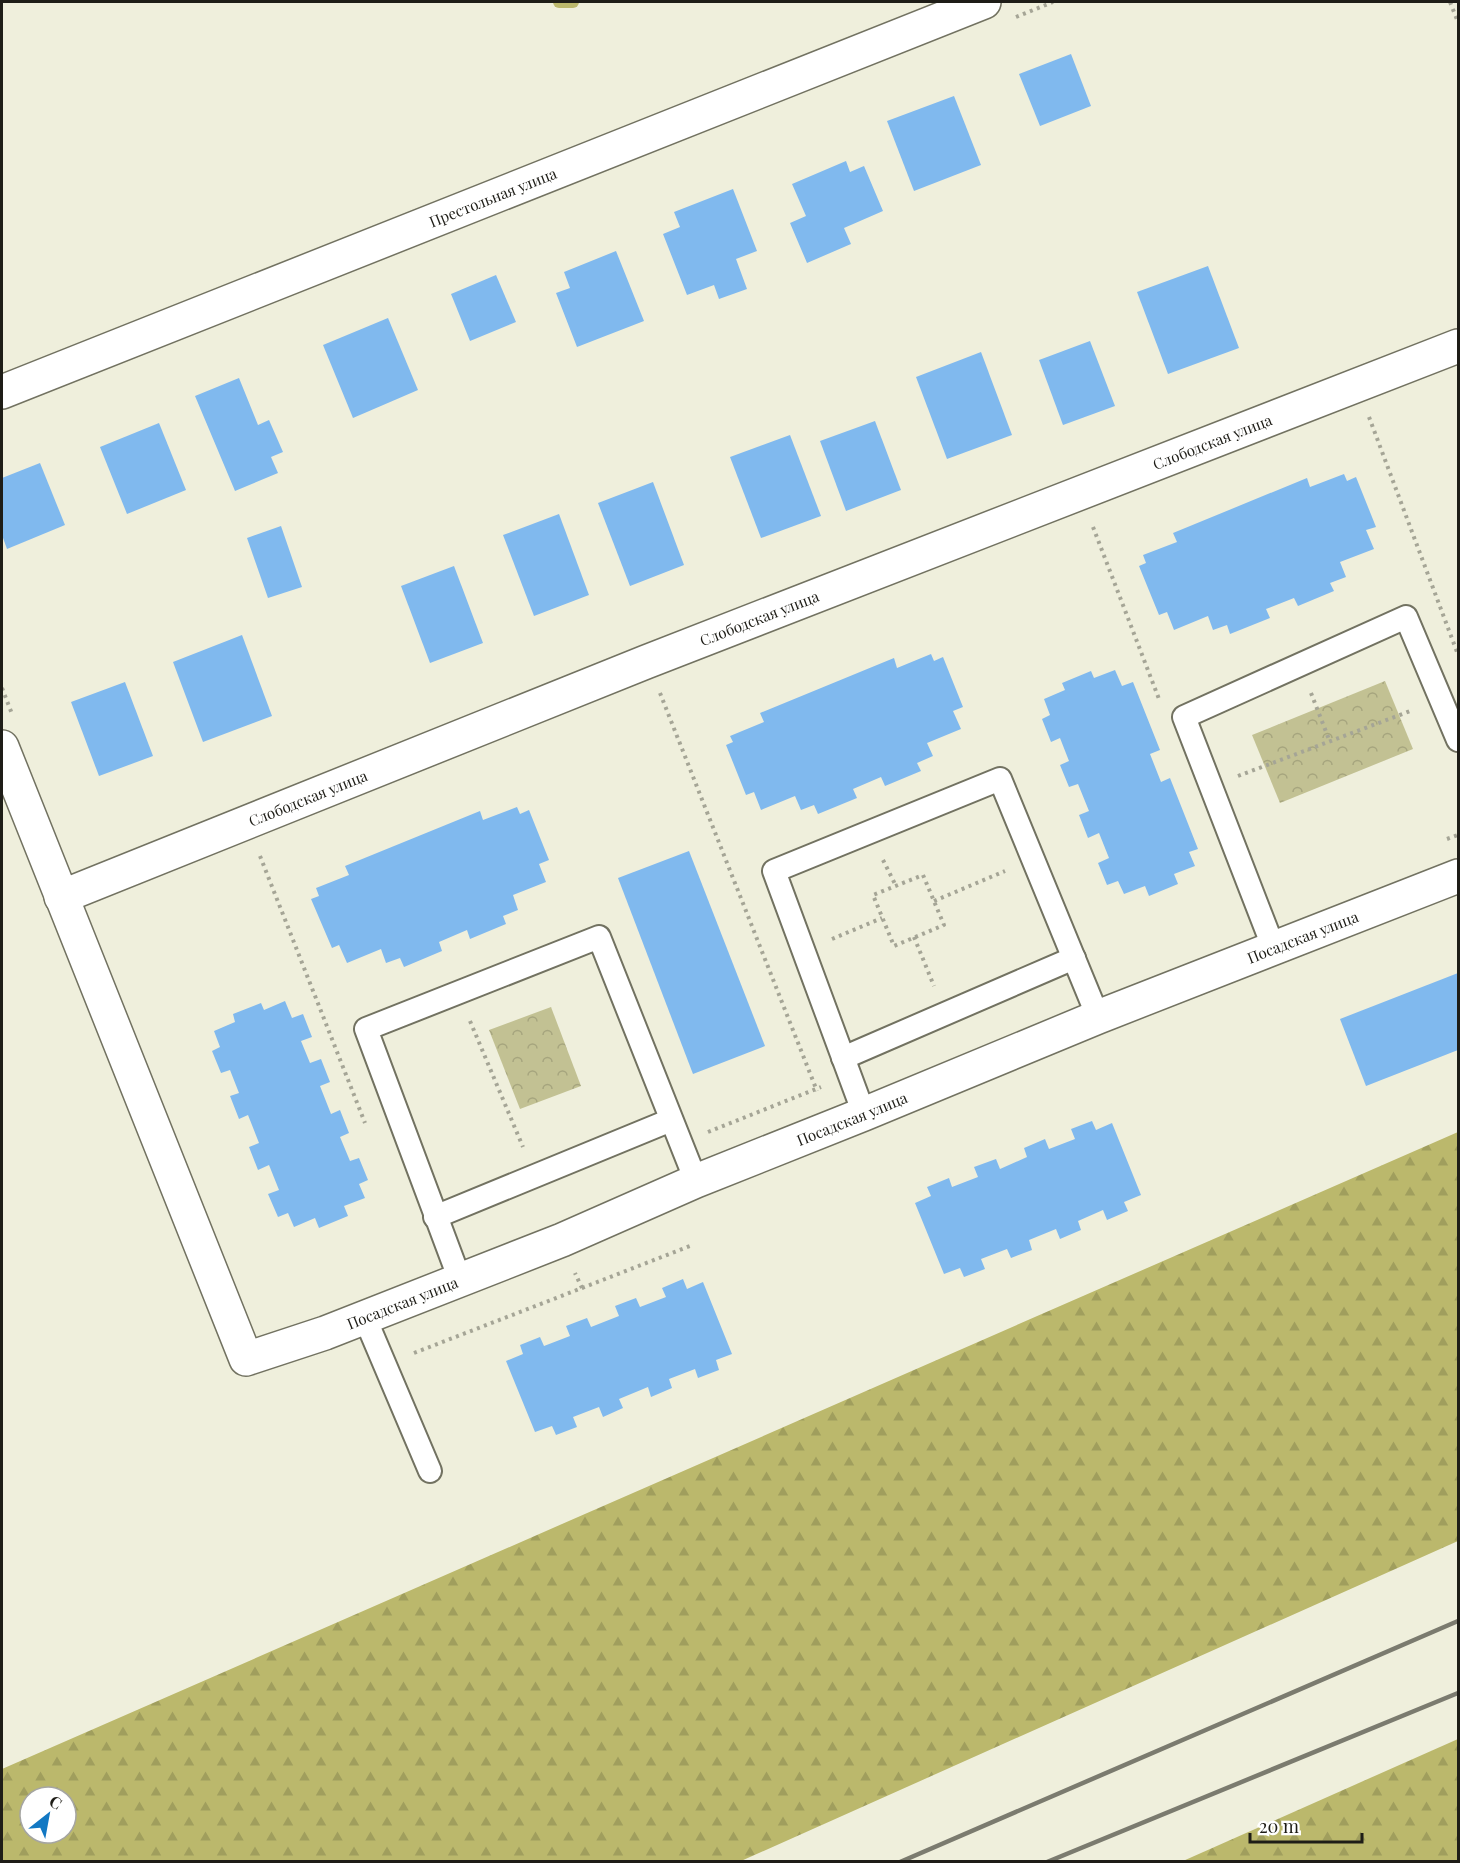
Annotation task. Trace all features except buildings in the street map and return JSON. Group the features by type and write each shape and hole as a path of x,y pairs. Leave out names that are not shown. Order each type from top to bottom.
{"street":[{"name":"Престольная улица","path":"2,392 984,2"},
{"name":"Слободская улица","path":"62,897 646,662 1458,346"},
{"path":"2,747 62,897"},
{"name":"Посадская улица","path":"62,897 246,1359 365,1318 562,1240 696,1181 1098,1017 1458,876"}],"lane":[{"path":"1274,949 1184,717 1406,617 1458,740"},
{"path":"864,1114 774,871 1000,779 1098,1017"},
{"path":"460,1280 366,1029 598,937 696,1181"},
{"path":"843,1058 1074,958"},
{"path":"435,1217 671,1120"},
{"path":"365,1318 430,1471"}],"path":[{"path":"1450,2 1458,22"},
{"path":"1354,385 1366,409 1458,655"},
{"path":"646,662 832,1127"},
{"path":"1300,665 1330,742"},
{"path":"1264,767 1441,699"},
{"path":"257,847 366,1126"},
{"path":"934,901 1033,860"},
{"path":"923,875 944,925 894,946 882,918 873,895 923,875"},
{"path":"804,950 882,918"},
{"path":"582,1288 690,1246"}],"green space":[{"path":"1385,681 1413,749 1280,803 1252,735"},
{"path":"551,1007 581,1086 520,1109 489,1030"},
{"path":"1458,1132 1458,1541 741,1861 2,1861 2,1769"},
{"path":"1458,1739 1458,1861 1183,1861"}],"waterway":[{"path":"559,2 573,2"}],"railway":[{"path":"900,1862 1458,1621"},
{"path":"1047,1862 1458,1693"}]}
